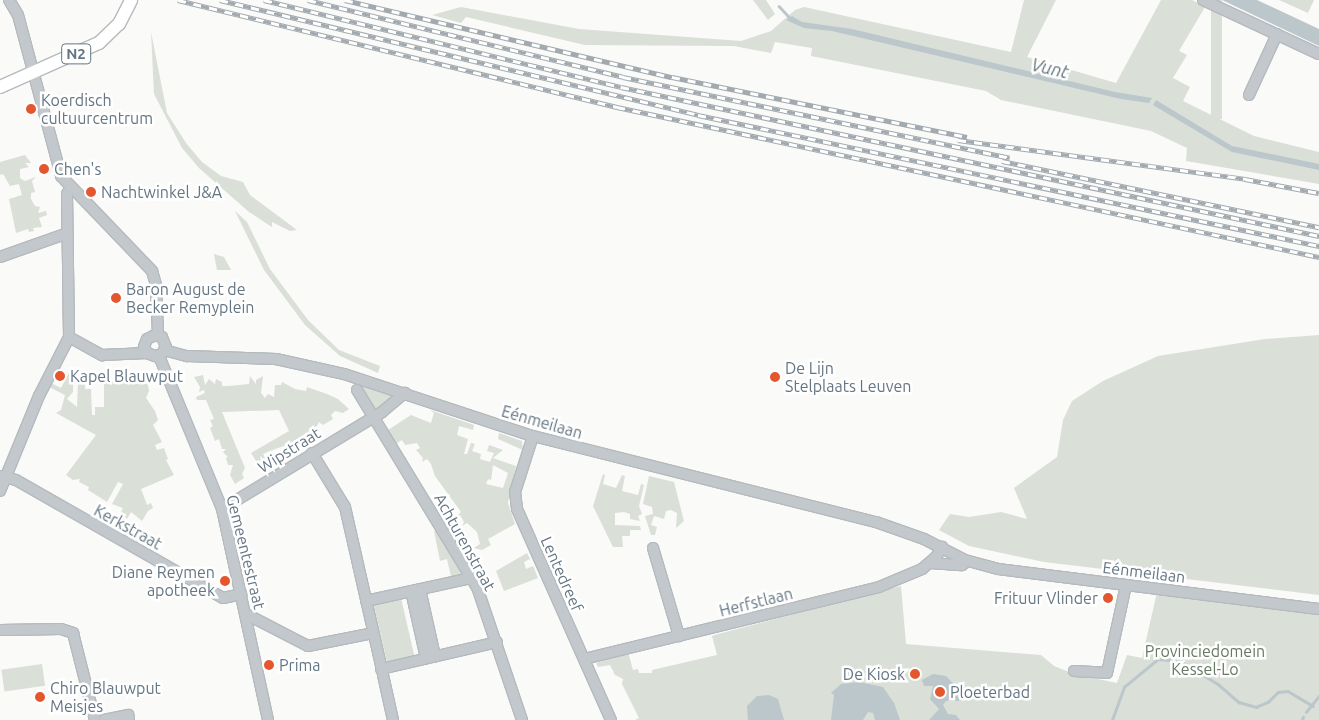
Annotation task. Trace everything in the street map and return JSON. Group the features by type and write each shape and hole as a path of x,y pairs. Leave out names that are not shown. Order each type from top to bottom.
{"main road":[{"path":"115,29 124,0"},
{"name":"N2","path":"0,87 92,47 115,29 131,0"}],"street":[{"path":"9,0 18,14 61,176 152,271 156,285 155,336"},
{"path":"1203,0 1319,54"},
{"path":"1249,95 1277,34"},
{"path":"0,491 3,476 69,337 67,194 71,187"},
{"path":"0,257 68,233"},
{"path":"69,337 102,355 114,355 161,353 164,340 155,336"},
{"path":"147,353 144,343 155,336"},
{"name":"Eénmeilaan","path":"161,353 276,359 345,374 533,436 876,522 940,550 962,563 1319,609"},
{"name":"Gemeentestraat","path":"161,353 165,369 222,509 268,720"},
{"path":"165,369 178,355"},
{"path":"357,390 373,416"},
{"name":"Wipstraat","path":"222,509 373,416 405,393"},
{"name":"Achturenstraat","path":"373,416 471,578 497,642 522,720"},
{"name":"Lentedreef","path":"533,436 517,482 515,501 611,720"},
{"path":"312,453 345,507 392,720"},
{"name":"Kerkstraat","path":"3,476 223,598 242,594"},
{"path":"653,548 679,636"},
{"name":"Herfstlaan","path":"930,563 940,550"},
{"name":"Herfstlaan","path":"584,659 879,587 930,563 962,563"},
{"path":"366,601 471,578"},
{"path":"1074,670 1107,673 1126,585"},
{"path":"415,590 430,657"},
{"path":"246,614 308,646 373,633"},
{"path":"0,630 61,629 73,633 95,720"},
{"path":"382,673 430,657 497,642"},
{"path":"104,720 128,714 129,720"}],"green space":[{"path":"753,0 766,0 775,14 768,20"},
{"path":"1024,0 1056,0 1027,57 1116,83 1161,0 1192,0 1205,7 1179,51 1187,55 1173,78 1190,87 1183,101 1254,136 1319,152 1319,184 1186,161 1187,148 1151,131 1001,100 986,91 811,56 812,48 775,42 771,53 734,46 585,45 466,17 461,23 432,15 461,7 579,29 741,41 771,31 795,10 804,7 1011,52"},
{"path":"1211,0 1222,0 1222,119 1211,119"},
{"path":"1279,0 1314,0 1308,13"},
{"path":"151,32 167,113 186,143 202,162 221,176 243,182 250,195 297,230 290,231 272,222 272,227 249,212 199,168 182,148 154,94"},
{"path":"25,155 31,163 25,163 29,167 20,169 20,178 25,181 36,177 32,181 35,192 31,193 31,199 35,206 40,207 38,213 46,211 47,215 39,218 42,227 33,228 34,231 29,232 28,229 16,233 9,199 22,195 19,184 10,186 3,174 0,175 0,162"},
{"path":"235,211 247,222 270,269 308,320 339,350 380,366 378,373 340,356 305,325 264,270"},
{"path":"214,254 224,257 231,270 217,270"},
{"path":"1319,335 1319,595 1044,562 969,546 939,530 950,514 969,517 1001,512 1027,519 1014,488 1057,457 1063,420 1072,401 1103,381 1158,356 1265,339"},
{"path":"146,372 149,391 146,398 155,411 158,420 153,425 162,442 155,445 157,450 164,448 168,459 166,460 174,475 141,489 147,505 151,503 153,508 148,511 142,521 131,512 127,519 121,512 123,508 112,504 123,484 118,482 107,502 88,490 89,487 79,482 80,479 73,480 66,475 96,435 56,413 61,410 65,395 49,387 51,383 61,388 69,373 73,376 73,392 67,399 77,407 78,381 85,381 85,389 91,389 92,415 95,415 95,407 104,407 104,380 120,382 124,376 129,377 132,382 140,381 140,374"},
{"path":"203,375 205,385 209,379 215,384 216,379 222,382 222,386 249,384 250,376 256,384 256,380 263,376 261,393 265,398 268,394 274,397 275,385 281,385 282,382 295,389 306,391 307,387 327,394 338,399 349,409 343,413 335,411 331,415 333,419 323,425 319,422 317,426 289,444 263,454 266,459 258,464 251,453 289,431 279,410 222,412 245,468 242,474 244,478 235,484 230,475 233,465 228,465 226,458 228,457 223,452 226,449 222,449 219,439 215,441 210,428 213,426 210,420 214,419 206,400 197,400 196,397 205,393 204,390 199,392 200,387 194,377"},
{"path":"359,384 392,393 394,396 375,410"},
{"path":"430,410 474,425 473,430 459,426 457,435 468,439 464,454 467,454 471,443 475,444 472,451 481,454 480,459 490,462 494,453 487,451 489,445 503,450 493,458 516,466 508,503 515,524 488,539 491,545 482,550 474,548 480,544 477,532 467,523 462,526 464,522 460,515 456,517 461,512 435,476 431,464 427,459 422,462 423,458 416,450 420,448 417,443 405,445 402,440 397,443 399,448 388,430 411,415 431,423 434,413","holes":["493,465 508,473 503,488 486,484 488,479 491,480"]},
{"path":"499,433 522,441 523,450 498,439"},
{"path":"603,474 605,475 603,484 616,488 622,475 625,476 622,491 638,495 641,484 644,485 639,506 642,514 638,516 640,521 630,519 630,514 624,512 615,513 615,525 640,526 641,530 630,530 630,536 622,536 623,547 613,547 593,506"},
{"path":"649,476 674,482 684,521 676,528 677,513 671,510 666,511 664,519 654,516 651,525 657,527 655,535 651,535 645,516 653,514 652,507 643,504"},
{"path":"434,531 436,531 462,574 451,577 447,559 440,561"},
{"path":"527,553 530,559 524,562 526,569 533,566 538,578 504,591 496,571"},
{"name":"Provinciedomein Kessel-Lo","path":"901,586 906,644 1041,655 1054,666 1074,674 1117,683 1127,655 1142,658 1157,592 1319,615 1319,720 635,720 639,718 622,684 623,679 615,675 610,665 598,667 596,663 628,652 633,670 638,669 639,673 652,673 652,670 717,655 712,636"},
{"path":"401,598 414,655 387,662 374,604"},
{"path":"42,664 45,686 4,691 1,670"}],"shaded area":[{"path":"1222,0 1257,0 1319,29 1319,46"},
{"path":"792,16 802,22 852,29 1115,92 1152,98 1149,103 1121,99 832,31 804,28 786,20"},
{"path":"1156,100 1232,146 1319,164 1319,170 1232,152 1153,105"},
{"path":"933,674 946,676 957,687 959,701 946,701 943,705 948,714 956,715 960,720 929,720 939,709 930,699 933,686 924,686 922,680"},
{"path":"859,682 883,687 894,703 900,720 875,720 873,713 868,712 863,720 831,720 834,695 831,693 841,684"},
{"path":"769,695 778,699 784,720 748,720 747,706 757,696"}],"waterway":[{"name":"Vunt","path":"779,6 791,19"},
{"path":"1112,720 1124,687 1158,659 1181,661 1218,684 1239,702 1256,707 1268,702 1278,692 1288,691 1313,706"},
{"path":"1306,712 1319,696"}],"railway":[{"path":"178,0 617,107 1319,257"},
{"path":"220,0 698,115 1319,246"},
{"path":"264,0 621,87 1319,236"},
{"path":"308,0 623,77 1010,158"},
{"path":"345,0 672,77 967,137"},
{"path":"958,140 1245,179 1319,193"},
{"path":"1002,161 1319,227"}],"place":[{"name":"Koerdisch cultuurcentrum","path":"31,109"},
{"name":"Chen's","path":"44,169"},
{"name":"Nachtwinkel J&A","path":"91,192"},
{"name":"Baron August de Becker Remyplein","path":"116,298"},
{"name":"Kapel Blauwput","path":"60,376"},
{"name":"De Lijn Stelplaats Leuven","path":"775,377"},
{"name":"Diane Reymen apotheek","path":"225,581"},
{"name":"Frituur Vlinder","path":"1108,598"},
{"name":"Prima","path":"269,665"},
{"name":"De Kiosk","path":"915,674"},
{"name":"Ploeterbad","path":"940,692"},
{"name":"Chiro Blauwput Meisjes","path":"40,697"}]}
